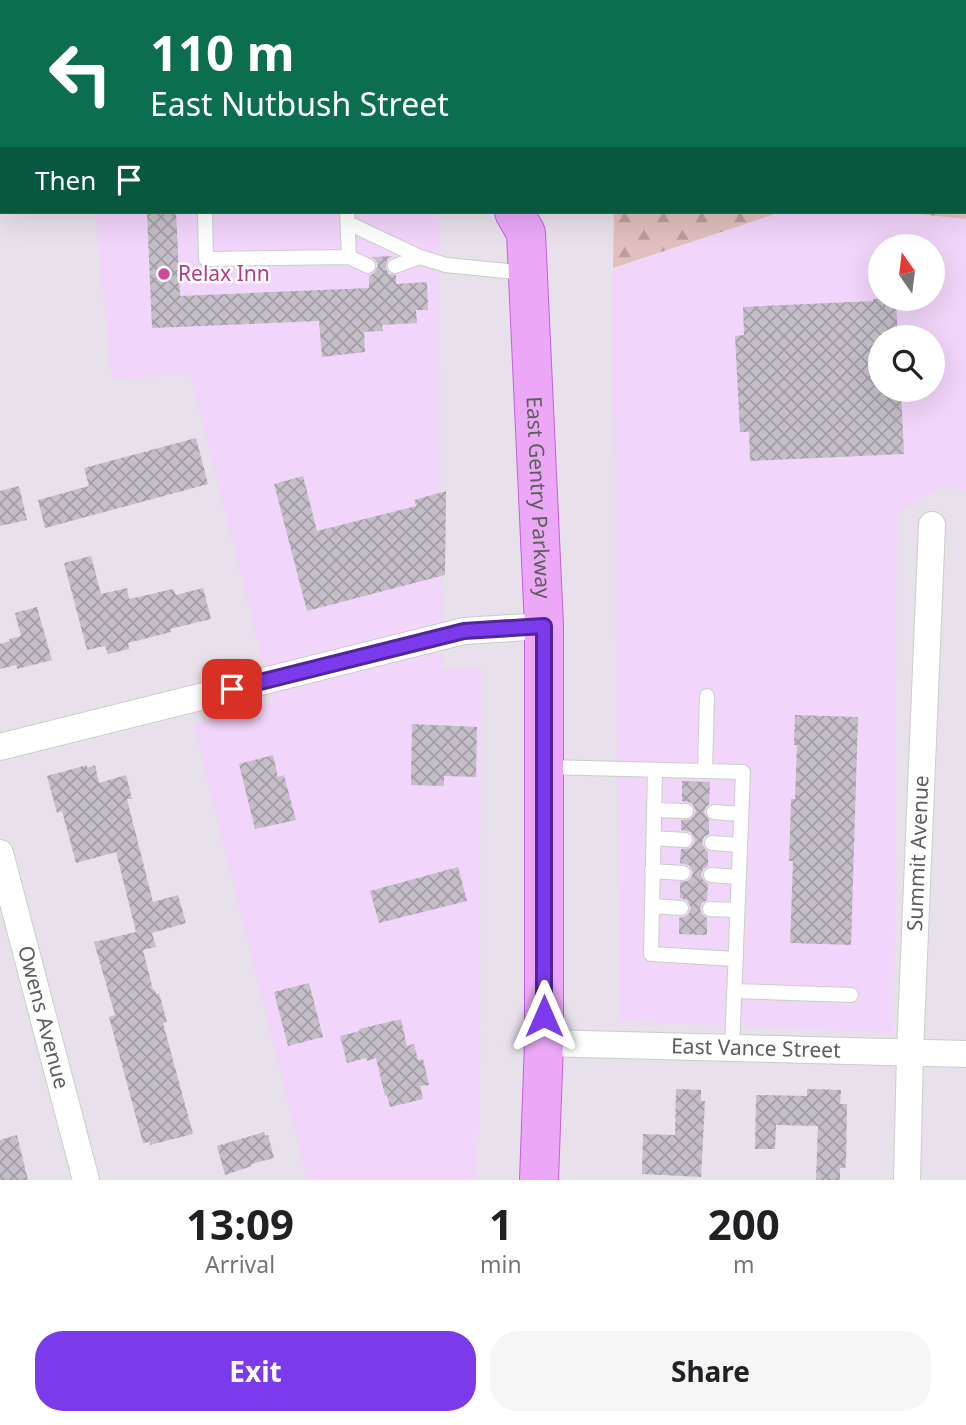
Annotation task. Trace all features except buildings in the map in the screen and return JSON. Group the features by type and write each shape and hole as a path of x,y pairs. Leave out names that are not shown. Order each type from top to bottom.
{"main road":[{"name":"East Gentry Parkway","path":"528,219 528,274 544,626 544,1043 539,1180"}],"street":[{"name":"Summit Avenue","path":"907,1180 932,524"},
{"path":"0,747 464,631 544,626"},
{"name":"Owens Avenue","path":"0,853 86,1180"},
{"name":"East Vance Street","path":"544,1043 966,1054"}],"lane":[{"path":"205,214 206,259 349,257 368,266"},
{"path":"347,217 349,257"},
{"path":"347,217 421,257 446,265 528,274"},
{"path":"395,267 421,257"},
{"path":"705,771 707,696"},
{"path":"544,767 743,772 732,1048"},
{"path":"655,770 651,954 736,959"},
{"path":"654,810 686,811"},
{"path":"714,813 741,814"},
{"path":"653,838 685,841"},
{"path":"712,843 740,845"},
{"path":"652,871 683,873"},
{"path":"711,875 739,877"},
{"path":"652,906 681,908"},
{"path":"710,909 737,911"},
{"path":"734,991 851,995"}],"shaded area":[{"path":"95,214 439,214 442,669 481,668 480,1082 477,1180 307,1180 193,724 273,702 190,374 112,379"},
{"path":"775,214 918,214 966,219 966,489 939,488 897,515 894,1033 619,1021 613,268"}],"green space":[{"path":"614,214 775,214 613,268"},
{"path":"918,214 966,214 966,219"}],"place":[{"name":"Relax Inn","path":"164,274"}],"route":[{"path":"232,689 464,631 544,626 544,1016"}]}
